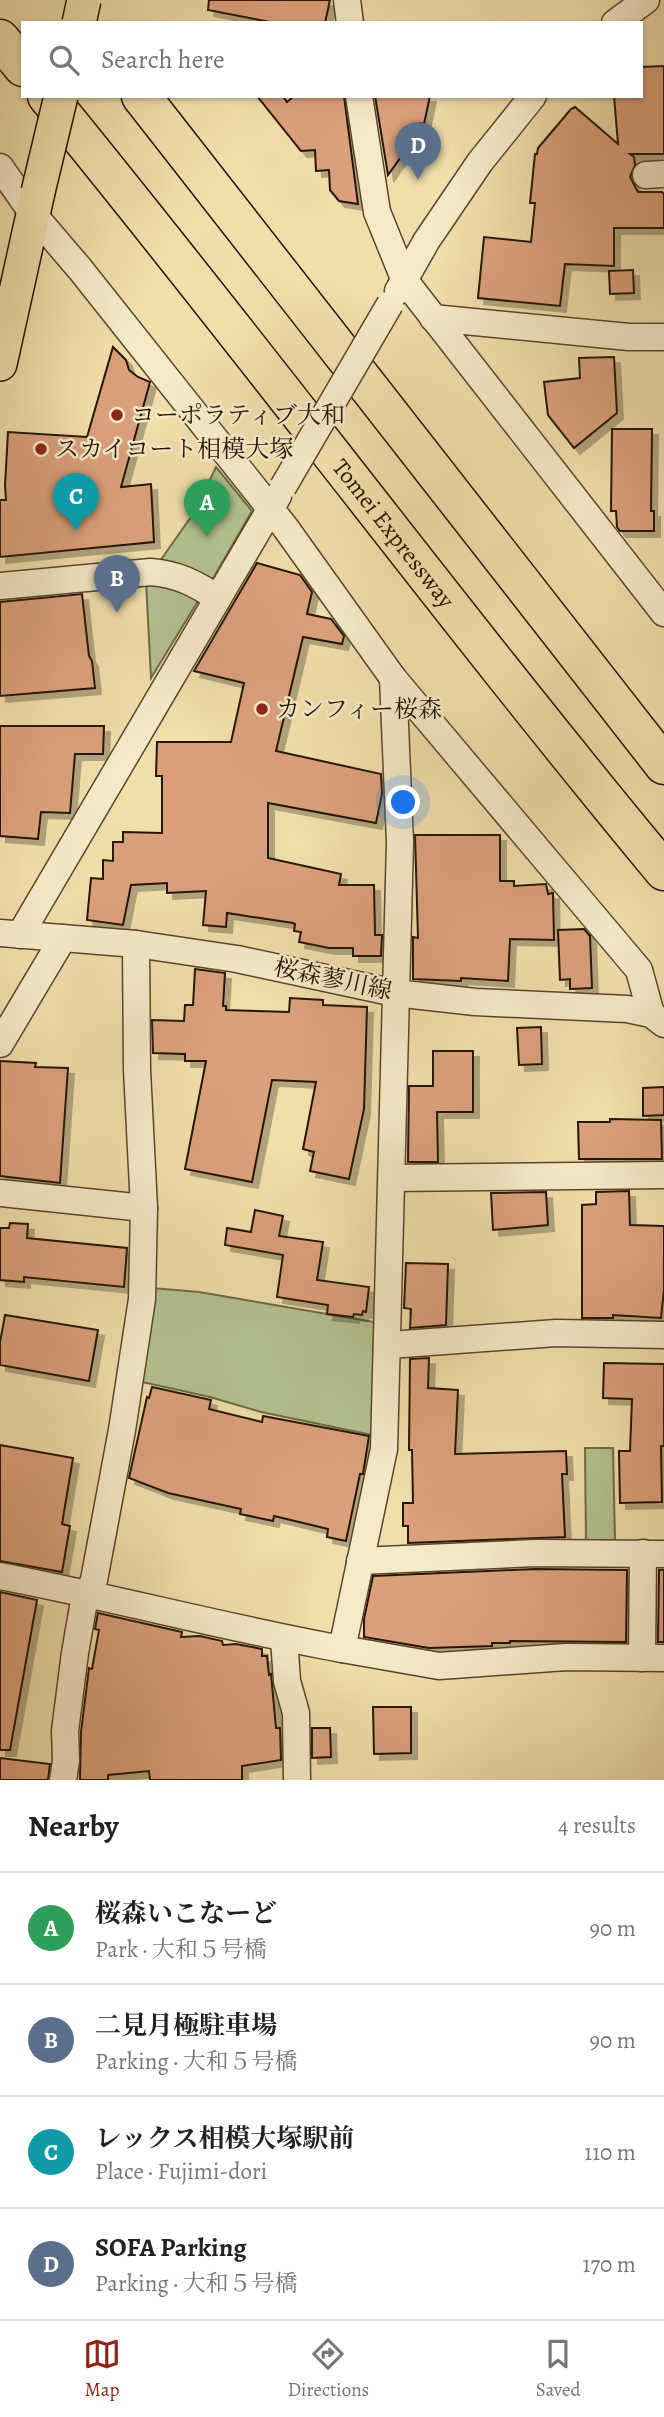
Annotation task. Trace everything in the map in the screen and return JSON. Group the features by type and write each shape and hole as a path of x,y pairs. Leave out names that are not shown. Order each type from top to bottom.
{"highway":[{"path":"65,0 80,21"},
{"path":"0,39 21,65"},
{"name":"Tomei Expressway","path":"49,98 116,180 372,508 664,871"},
{"path":"143,98 664,765"}],"main road":[{"path":"81,21 84,0"},
{"path":"0,364 61,98"}],"street":[{"path":"347,0 350,21"},
{"path":"627,10 664,11"},
{"path":"359,98 377,212 405,281 664,613"},
{"path":"10,934 218,598 405,281 426,240 472,173 531,98"},
{"path":"0,167 36,203 50,232 277,497 393,678 639,970 658,1019"},
{"path":"433,318 629,337 664,337"},
{"path":"0,586 160,573 189,580 218,598"},
{"path":"342,1649 384,1449 400,842 393,678"},
{"name":"桜森蓼川線","path":"10,934 136,944 237,959 395,993 475,1002 627,1009 658,1019"},
{"path":"0,1044 63,938"},
{"path":"63,1780 66,1761 65,1731 75,1653 83,1607 94,1580 120,1444 140,1313 145,1208 137,1070 136,944"},
{"path":"392,1178 664,1175"},
{"path":"0,1192 145,1208"},
{"path":"388,1345 556,1333 664,1335"},
{"path":"0,1576 88,1593 284,1639 439,1666 566,1657 653,1658 654,1554 535,1553 360,1561"},
{"path":"284,1639 287,1681 296,1713 297,1780"}],"green space":[{"path":"216,467 252,511 211,582 158,564 195,511"},
{"path":"146,581 201,596 151,678"},
{"path":"152,1288 199,1292 380,1323 377,1436 261,1412 142,1382"},
{"path":"585,1448 613,1448 615,1541 586,1542"}],"building":[{"path":"209,0 330,0 325,21 265,21 208,10"},
{"path":"664,66 664,154 630,154 634,157 635,165 630,177 638,192 664,194 664,228 614,228 614,266 565,264 560,306 478,298 484,237 531,242 535,203 530,203 535,154 538,148 575,107 618,144 614,98 643,98 643,67"},
{"path":"259,98 284,98 287,102 292,98 344,98 358,204 339,201 330,190 329,170 316,171 315,150 301,151"},
{"path":"375,98 430,98 424,124 420,123 416,136 388,175"},
{"path":"633,270 634,293 610,294 609,271"},
{"path":"113,347 126,360 129,370 150,382 121,487 151,484 154,542 0,557 0,500 6,500 8,432 87,437"},
{"path":"614,357 617,413 574,448 548,415 544,382 580,378 579,358"},
{"path":"612,429 652,429 651,511 654,511 654,531 620,531 617,527 616,511 611,511"},
{"path":"257,563 300,575 312,592 307,614 331,619 344,636 342,644 303,637 276,751 381,774 382,794 376,823 268,803 268,858 341,874 339,885 374,885 375,935 382,935 381,956 353,956 353,948 329,948 299,942 301,932 294,931 293,923 227,913 226,927 203,925 206,891 167,893 167,883 131,885 123,925 87,920 91,878 103,879 103,860 113,861 113,842 123,842 123,832 162,833 162,776 156,776 157,742 231,742 244,683 194,671"},
{"path":"82,594 95,688 0,696 0,602"},
{"path":"0,726 104,726 103,754 75,754 70,813 41,812 38,839 0,836"},
{"path":"415,835 500,835 500,881 514,881 514,886 546,884 548,894 553,893 554,940 510,939 508,981 413,979 413,937 418,938"},
{"path":"584,929 590,936 592,988 570,989 570,979 560,980 558,930"},
{"path":"195,969 225,973 223,1006 226,1006 226,1010 289,1012 290,998 323,1000 323,1005 367,1007 364,1109 349,1179 310,1171 314,1152 303,1149 316,1082 272,1080 252,1182 185,1169 206,1061 185,1061 185,1054 153,1053 152,1020 184,1021 185,1005 193,1005"},
{"path":"541,1027 542,1064 519,1065 517,1028"},
{"path":"433,1051 473,1051 473,1112 437,1112 438,1162 408,1162 409,1086 433,1086"},
{"path":"0,1061 36,1063 35,1067 68,1068 60,1183 0,1176"},
{"path":"664,1087 664,1115 643,1116 643,1088"},
{"path":"610,1119 661,1120 662,1159 579,1159 578,1122 610,1122"},
{"path":"629,1191 630,1225 664,1226 661,1318 613,1315 613,1318 582,1318 582,1205 596,1204 596,1192"},
{"path":"546,1192 548,1225 493,1230 491,1193"},
{"path":"255,1210 283,1216 279,1236 323,1242 317,1280 369,1287 366,1312 363,1311 362,1315 354,1314 353,1317 327,1314 328,1305 277,1297 283,1255 225,1245 227,1228 251,1232"},
{"path":"10,1223 28,1224 27,1238 127,1248 124,1287 24,1277 24,1282 0,1280 0,1228 9,1228"},
{"path":"406,1263 448,1264 446,1325 410,1328 411,1309 404,1308"},
{"path":"5,1315 98,1330 89,1381 0,1365 0,1342"},
{"path":"429,1358 428,1388 458,1390 455,1454 566,1451 567,1474 562,1474 565,1537 408,1543 408,1526 403,1526 403,1503 413,1503 412,1450 409,1450 410,1359"},
{"path":"604,1363 664,1364 662,1502 620,1503 619,1451 630,1451 632,1399 603,1398"},
{"path":"152,1387 211,1400 209,1409 262,1422 263,1416 369,1436 363,1474 360,1474 346,1541 327,1537 328,1529 274,1516 273,1521 240,1514 241,1509 168,1493 129,1478 147,1397 149,1398"},
{"path":"0,1445 73,1458 62,1524 70,1526 62,1572 0,1561"},
{"path":"535,1569 627,1570 626,1642 510,1641 492,1643 492,1646 429,1648 364,1637 364,1619 373,1576"},
{"path":"659,1570 664,1570 664,1642 658,1642"},
{"path":"0,1592 37,1600 10,1750 0,1750"},
{"path":"98,1613 182,1632 181,1637 200,1636 222,1641 223,1645 236,1644 262,1649 262,1656 267,1656 269,1675 271,1674 276,1728 280,1728 281,1760 242,1766 242,1780 150,1780 149,1771 108,1775 108,1780 80,1780 81,1732 89,1668 92,1669 99,1630 95,1629"},
{"path":"373,1707 411,1707 411,1753 374,1754"},
{"path":"312,1728 330,1728 331,1757 312,1758"},
{"path":"0,1758 50,1764 48,1780 0,1780"}],"place":[{"name":"SOFA Parking","path":"418,180"},
{"name":"コーポラティブ大和","path":"117,415"},
{"name":"スカイコート相模大塚","path":"41,449"},
{"name":"レックス相模大塚駅前","path":"76,531"},
{"name":"桜森いこなーど","path":"207,537"},
{"name":"二見月極駐車場","path":"117,613"},
{"name":"カンフィー桜森","path":"262,709"}]}
